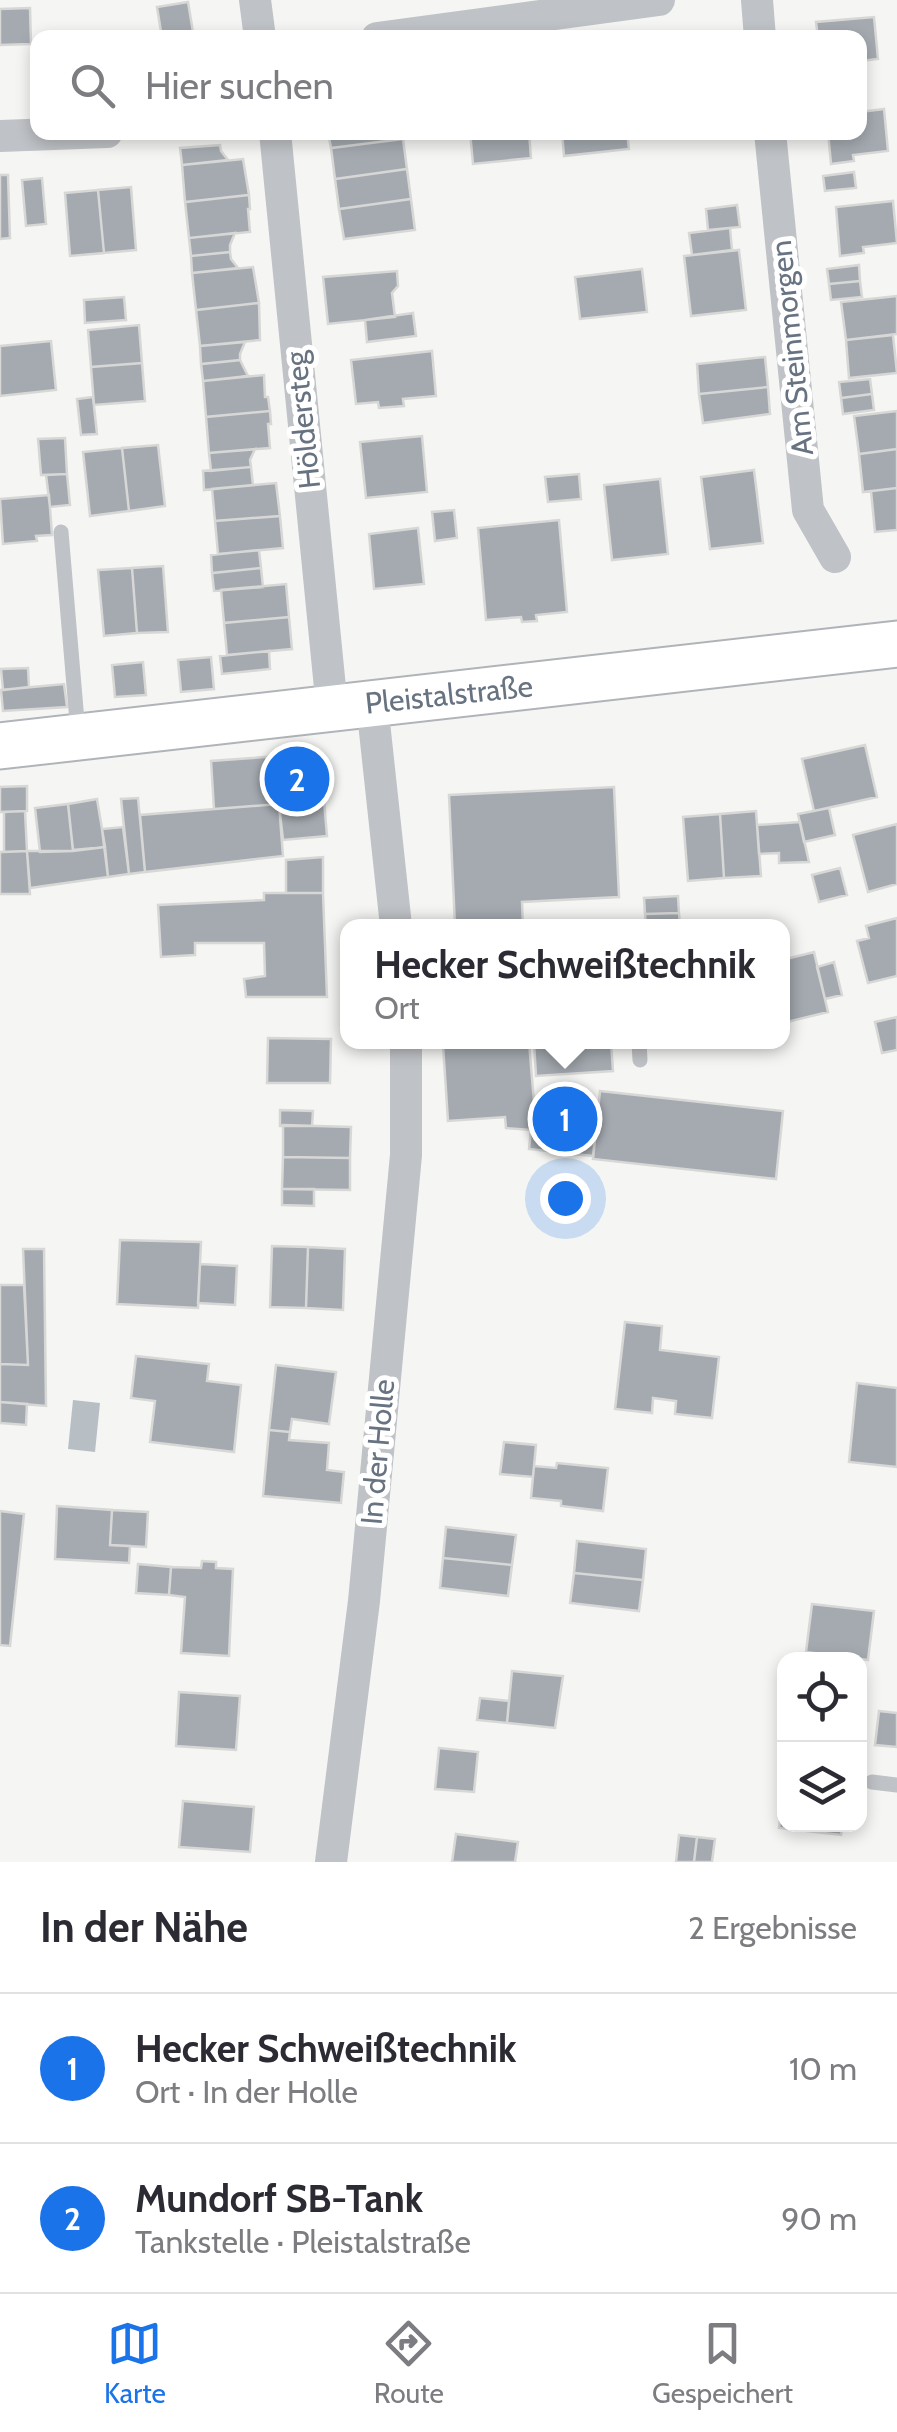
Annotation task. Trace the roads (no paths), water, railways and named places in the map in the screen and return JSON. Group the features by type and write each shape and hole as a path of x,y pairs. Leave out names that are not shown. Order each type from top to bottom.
{"main road":[{"name":"Pleistalstraße","path":"0,746 897,644"}],"street":[{"path":"254,0 259,30"},
{"path":"436,30 659,0"},
{"path":"756,0 759,30"},
{"path":"0,136 30,135"},
{"name":"Höldersteg","path":"276,140 352,706"},
{"name":"Am Steinmorgen","path":"771,140 808,510 834,557"},
{"path":"352,706 395,919"},
{"name":"In der Holle","path":"331,1862 364,1601 406,1155 406,1049"}],"lane":[{"path":"61,532 79,737"},
{"path":"640,1049 640,1060"},
{"path":"872,1782 897,1786"}],"place":[{"name":"Mundorf SB-Tank","path":"297,779"},
{"name":"Hecker Schweißtechnik","path":"565,1119"}]}
